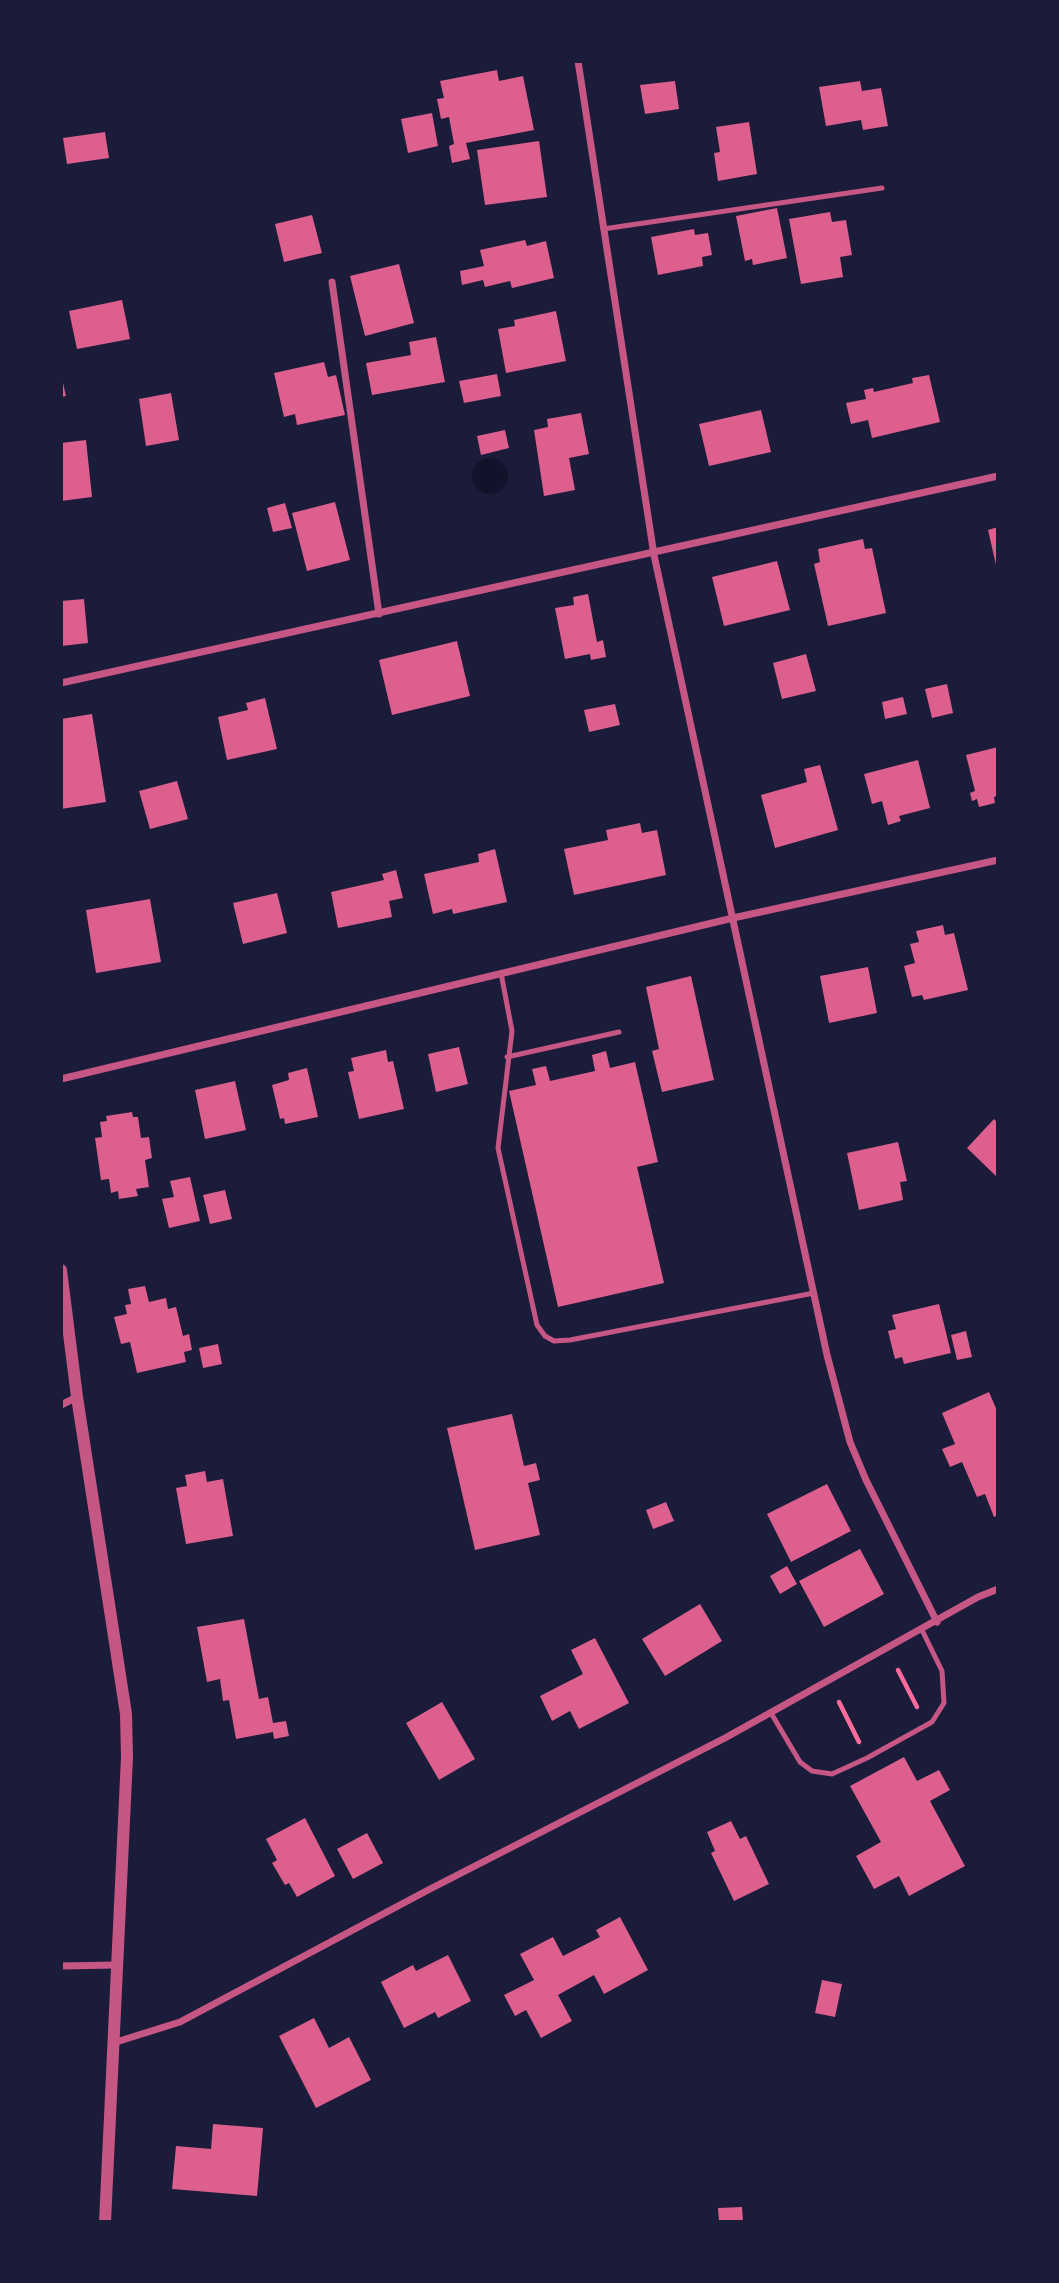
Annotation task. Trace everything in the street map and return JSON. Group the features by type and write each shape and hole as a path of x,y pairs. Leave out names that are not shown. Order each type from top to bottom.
{"street":[{"path":"578,61 654,555 814,1293 850,1442 936,1622"},
{"path":"332,282 379,614"},
{"path":"61,684 654,555 998,476"},
{"path":"61,1079 733,918 998,860"},
{"path":"61,1270 77,1397 126,1714 127,1757 105,2222"},
{"path":"61,1405 77,1397"},
{"path":"113,2043 180,2022 771,1713 978,1597 998,1589"},
{"path":"61,1966 116,1965"}],"lane":[{"path":"603,229 881,188"},
{"path":"501,973 512,1031 498,1148 537,1325 545,1336 554,1341 570,1340 814,1293"},
{"path":"507,1057 619,1032"},
{"path":"771,1713 800,1762 812,1771 832,1774 867,1758 939,1715 946,1693 942,1671 922,1630"}],"path":[{"path":"898,1670 926,1725"},
{"path":"839,1702 867,1758"}],"shaded area":[{"path":"490,458 503,463 508,476 503,489 490,494 477,489 472,476 477,463"}],"building":[{"path":"497,70 499,81 523,76 534,130 466,143 470,159 452,163 449,146 454,144 449,117 441,119 437,99 444,98 440,81"},
{"path":"675,81 679,109 645,114 640,85"},
{"path":"860,81 862,91 881,88 888,126 863,130 861,120 826,126 819,87"},
{"path":"432,113 438,146 408,153 401,119"},
{"path":"749,122 757,174 718,181 714,153 720,152 716,127"},
{"path":"105,132 109,158 67,164 63,138"},
{"path":"539,141 547,197 485,205 477,150"},
{"path":"777,208 787,258 753,265 752,259 745,261 736,216"},
{"path":"830,212 832,222 846,220 852,255 840,257 843,277 801,284 789,219"},
{"path":"312,215 322,253 284,262 275,224"},
{"path":"694,229 695,235 708,233 712,255 702,257 703,266 658,275 651,237"},
{"path":"525,240 527,246 546,241 554,278 512,288 510,281 485,287 483,280 462,285 460,271 484,266 480,250"},
{"path":"399,264 414,323 365,336 350,276"},
{"path":"122,300 130,339 77,349 69,311"},
{"path":"556,311 566,361 506,373 498,329 515,326 514,320"},
{"path":"436,337 445,382 372,395 366,363 411,355 409,342"},
{"path":"324,362 328,377 336,375 345,415 297,425 295,414 284,417 274,373"},
{"path":"61,374 66,396 61,397"},
{"path":"497,374 501,396 464,403 459,381"},
{"path":"929,375 940,422 872,438 868,420 851,424 846,403 866,399 864,390 873,388 874,392 913,383 912,378"},
{"path":"171,393 179,440 146,446 139,399"},
{"path":"761,410 771,452 709,466 699,424"},
{"path":"581,413 589,454 569,458 575,490 544,496 534,430 548,427 547,419"},
{"path":"505,430 509,448 481,455 477,436"},
{"path":"86,440 92,497 61,501 61,443"},
{"path":"335,502 350,560 307,571 292,513"},
{"path":"285,503 292,528 273,532 267,508"},
{"path":"998,527 998,569 997,569 988,530"},
{"path":"863,539 865,549 872,548 886,613 828,626 814,564 820,562 818,549"},
{"path":"777,561 790,610 724,626 712,577"},
{"path":"588,594 597,642 603,640 606,657 591,660 590,654 565,659 555,608 574,605 573,597"},
{"path":"84,599 88,643 61,646 61,601"},
{"path":"457,641 470,696 392,715 379,660"},
{"path":"806,654 816,691 782,699 773,663"},
{"path":"947,684 953,713 932,718 925,689"},
{"path":"903,697 907,714 885,719 882,702"},
{"path":"265,698 277,749 227,760 218,717 248,710 246,703"},
{"path":"615,704 620,725 589,732 584,710"},
{"path":"92,714 106,802 61,809 61,719"},
{"path":"998,747 998,796 994,797 995,803 979,807 977,799 972,801 970,793 975,791 966,755"},
{"path":"918,760 930,808 899,816 901,821 888,825 882,801 872,804 864,774"},
{"path":"820,765 838,830 775,848 761,795 807,782 804,769"},
{"path":"177,781 188,819 150,829 139,791"},
{"path":"640,823 642,833 657,830 666,875 574,895 564,849 608,840 606,830"},
{"path":"495,849 507,902 453,914 452,909 433,914 424,874 479,862 478,854"},
{"path":"396,870 403,898 389,901 392,917 338,928 331,892 384,880 382,874"},
{"path":"277,893 287,933 243,944 233,903"},
{"path":"150,899 161,962 96,973 86,910"},
{"path":"943,925 945,935 954,933 968,990 924,1000 922,995 912,997 904,966 915,963 910,944 919,942 916,931"},
{"path":"868,967 877,1013 829,1023 820,976"},
{"path":"691,976 714,1080 662,1092 652,1051 659,1049 646,987"},
{"path":"459,1047 468,1084 436,1092 428,1054"},
{"path":"386,1050 388,1062 393,1061 404,1109 359,1119 348,1072 354,1071 351,1058"},
{"path":"606,1051 610,1068 635,1062 658,1162 637,1167 664,1283 558,1307 509,1091 536,1085 532,1069 546,1066 550,1081 595,1071 592,1055"},
{"path":"307,1068 318,1117 285,1124 284,1118 280,1119 272,1085 289,1080 288,1073"},
{"path":"235,1081 246,1130 205,1139 195,1090"},
{"path":"132,1112 133,1117 138,1117 141,1138 149,1137 152,1158 145,1160 149,1187 136,1189 138,1196 119,1199 118,1191 111,1193 109,1179 101,1180 95,1138 102,1137 100,1122 107,1121 106,1116"},
{"path":"994,1119 998,1123 998,1178 967,1148"},
{"path":"898,1142 907,1181 900,1182 903,1200 859,1210 847,1153"},
{"path":"190,1177 200,1221 169,1228 162,1199 174,1197 170,1181"},
{"path":"225,1190 232,1219 210,1224 203,1195"},
{"path":"145,1286 149,1302 166,1298 168,1309 176,1307 183,1336 189,1334 192,1350 184,1352 186,1362 137,1373 130,1342 121,1344 114,1317 127,1314 125,1305 131,1304 128,1289"},
{"path":"939,1304 951,1353 904,1364 902,1357 895,1359 888,1331 896,1329 892,1315"},
{"path":"966,1331 972,1357 957,1360 951,1335"},
{"path":"218,1344 222,1364 203,1368 199,1348"},
{"path":"989,1392 998,1413 998,1515 994,1517 985,1494 977,1497 962,1462 950,1467 942,1449 955,1444 942,1413"},
{"path":"512,1414 524,1466 536,1463 540,1480 528,1483 540,1535 475,1550 447,1428"},
{"path":"205,1471 207,1482 223,1479 233,1536 186,1544 176,1488 187,1486 185,1475"},
{"path":"827,1484 851,1531 791,1562 767,1514"},
{"path":"666,1502 674,1521 653,1529 646,1510"},
{"path":"860,1549 884,1594 824,1627 799,1581"},
{"path":"787,1566 797,1584 780,1594 770,1576"},
{"path":"700,1604 722,1641 665,1676 642,1639"},
{"path":"244,1619 259,1699 268,1697 273,1723 286,1721 289,1736 274,1739 273,1732 236,1739 229,1700 223,1701 220,1679 207,1682 197,1627"},
{"path":"595,1638 629,1703 579,1729 570,1711 552,1721 540,1696 583,1674 571,1650"},
{"path":"442,1702 475,1759 439,1780 406,1723"},
{"path":"904,1757 917,1781 939,1770 950,1790 930,1801 965,1866 909,1896 899,1876 874,1889 856,1856 881,1842 850,1786"},
{"path":"305,1818 335,1876 297,1897 289,1883 285,1885 272,1863 277,1860 266,1839"},
{"path":"731,1821 740,1839 746,1836 769,1884 734,1901 711,1853 715,1851 707,1832"},
{"path":"367,1833 383,1863 353,1879 337,1849"},
{"path":"620,1917 648,1970 604,1994 594,1975 558,1995 572,2021 541,2038 526,2010 515,2016 504,1995 534,1980 520,1954 553,1937 563,1956 600,1937 596,1930"},
{"path":"448,1955 471,2001 438,2018 435,2012 404,2028 381,1982 413,1965 416,1971"},
{"path":"822,1980 842,1984 835,2017 815,2013"},
{"path":"314,2018 329,2048 349,2037 371,2080 316,2108 279,2036"},
{"path":"213,2124 263,2128 257,2196 172,2189 176,2146 211,2149"},
{"path":"742,2207 743,2222 719,2222 718,2208"}]}
